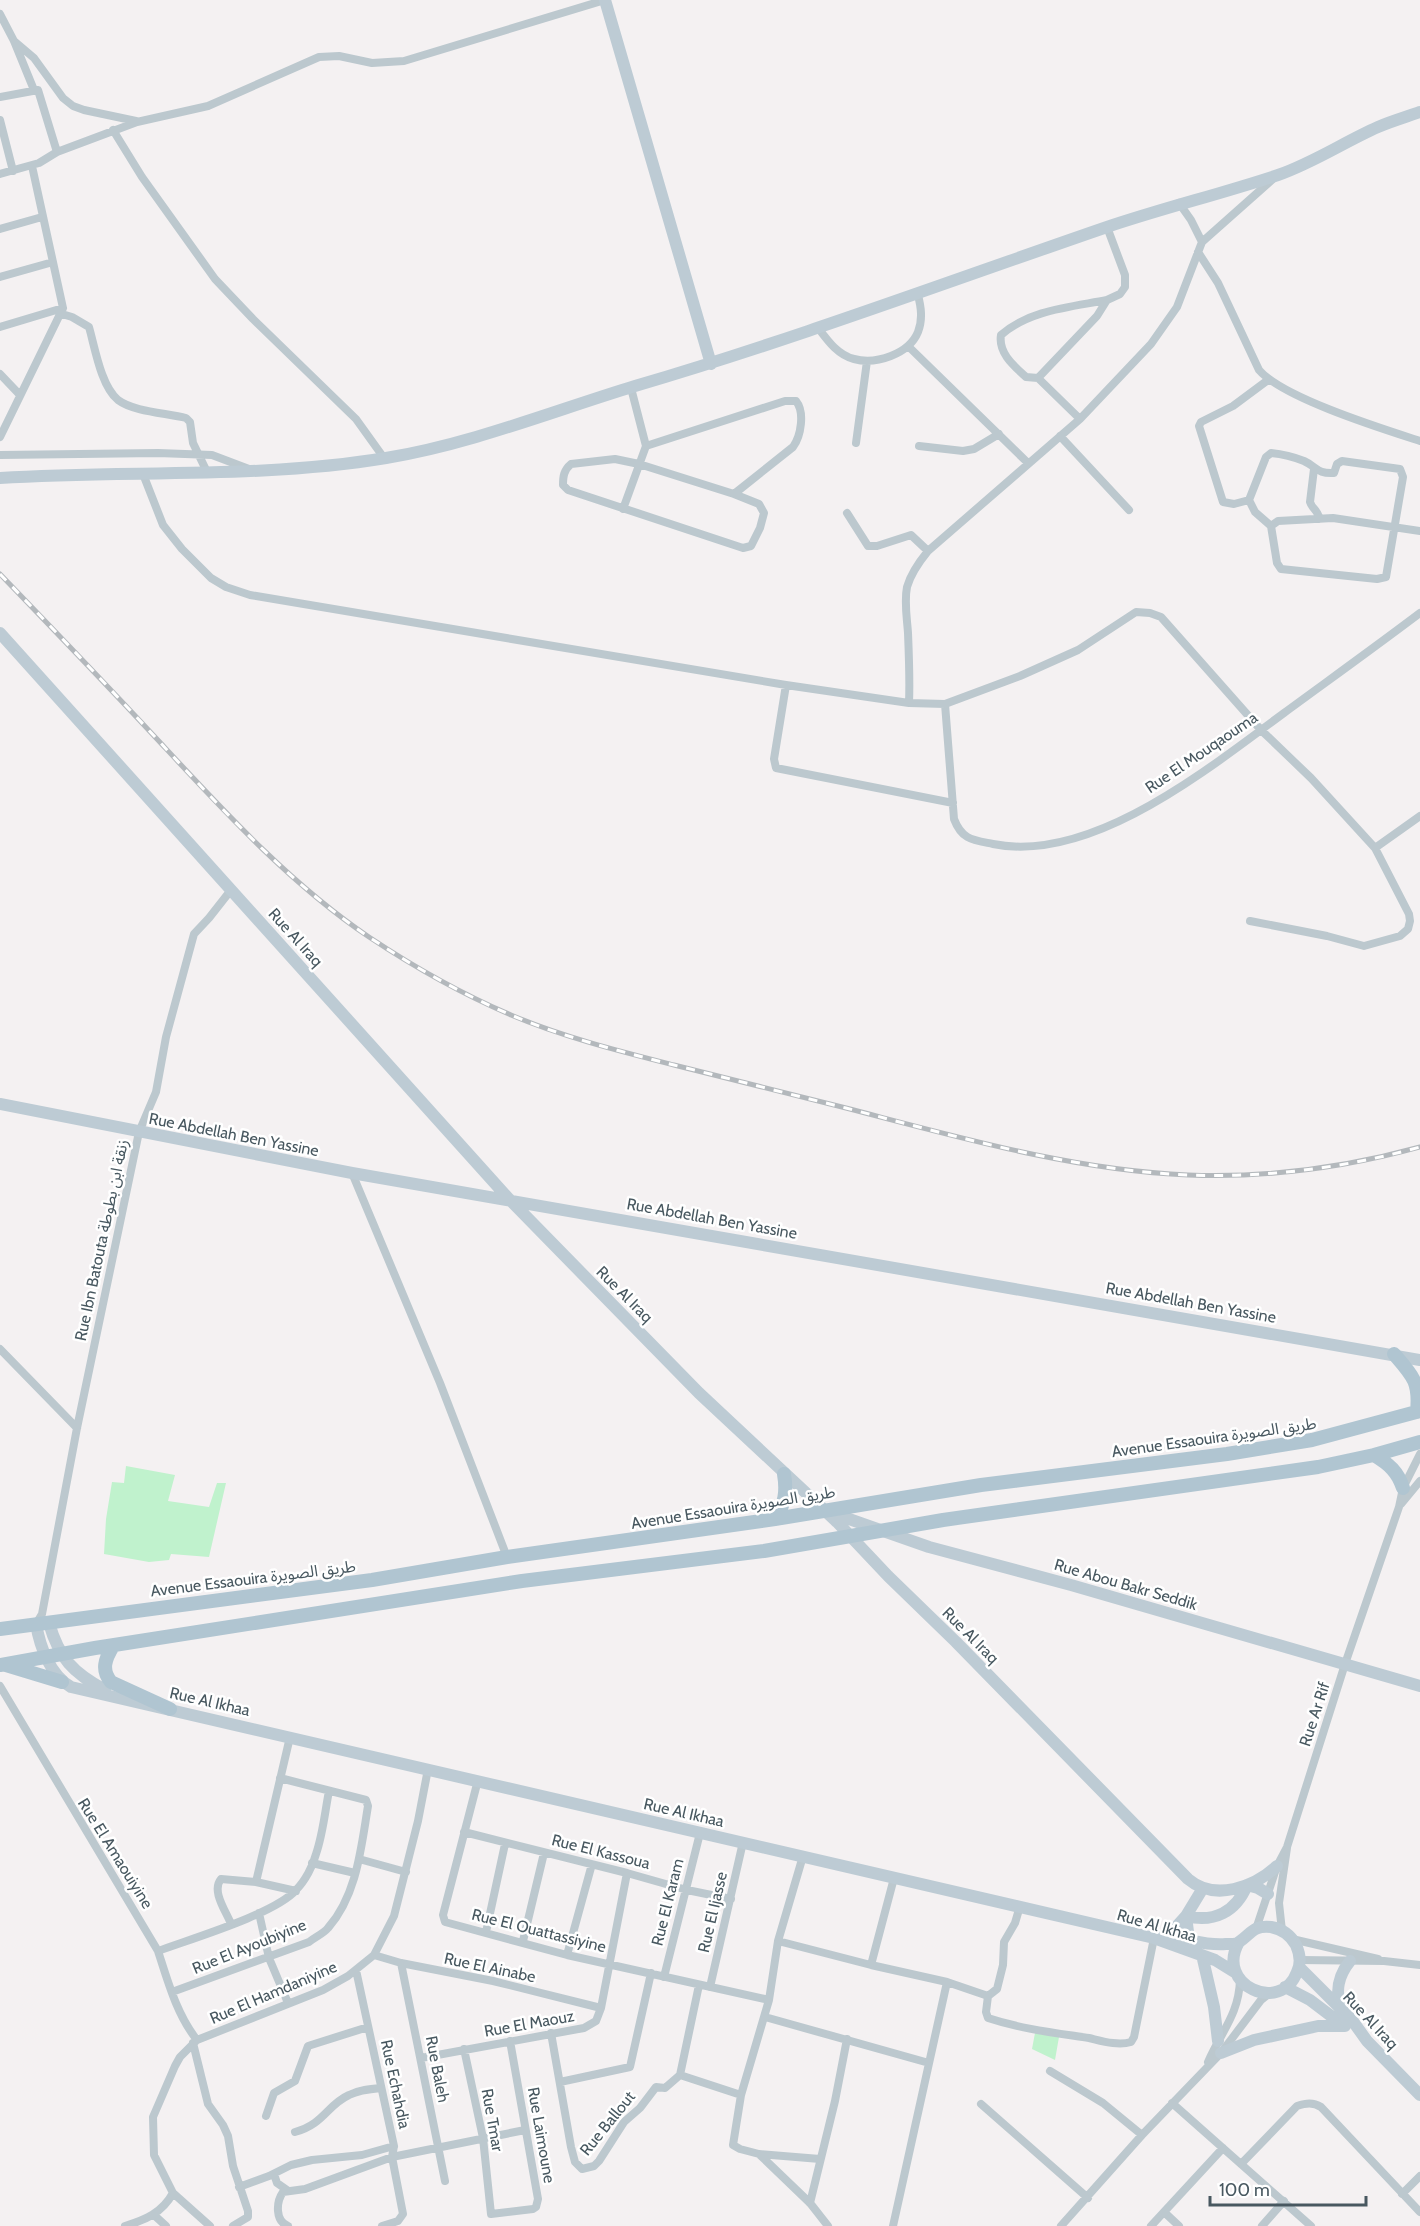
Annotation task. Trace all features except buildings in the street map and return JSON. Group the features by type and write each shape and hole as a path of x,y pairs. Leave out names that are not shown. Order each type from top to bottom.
{"main road":[{"path":"1394,1354 1415,1380 1418,1389 1418,1412"},
{"name":"Avenue Essaouira طريق الصويرة","path":"0,1629 42,1620 372,1580 507,1557 775,1520 981,1485 1227,1454 1321,1438 1418,1412"},
{"path":"2,1665 522,1581 764,1551 880,1530 1318,1467 1420,1442"},
{"path":"1374,1455 1395,1471 1403,1488"},
{"path":"775,1520 786,1497 784,1474"},
{"path":"113,1646 105,1661 104,1669 111,1682 171,1709"},
{"path":"2,1665 62,1682"}],"street":[{"path":"0,174 32,166 57,152 137,122 208,106 319,57 339,56 372,63 404,61 605,0 711,364"},
{"path":"0,14 34,90"},
{"path":"14,41 34,58 63,98 73,106 137,122"},
{"path":"0,97 38,90 57,152"},
{"path":"0,478 250,470 313,466 420,452 711,364 918,295 1107,227 1179,203 1277,175 1318,158 1378,127 1420,112"},
{"path":"0,120 14,171"},
{"path":"113,130 142,177 215,279 254,320 356,418 384,458"},
{"path":"0,436 63,311 32,166"},
{"path":"909,703 910,674 906,603 907,588 912,572 928,551 1080,419 1151,344 1177,307 1202,242 1277,175"},
{"path":"1179,203 1202,242"},
{"path":"0,230 42,217"},
{"path":"1080,419 1038,378 1026,377 1011,363 1000,342 1001,335 1030,318 1107,300 1120,294 1125,287 1125,275 1107,227"},
{"path":"1198,252 1218,283 1259,370 1268,380 1362,421 1420,441"},
{"path":"0,277 53,262"},
{"path":"819,329 840,353 853,359 867,361 886,358 909,346 918,332 922,314 918,295"},
{"path":"1038,378 1097,316 1107,300"},
{"path":"0,327 63,311 89,327 104,379 117,399 137,407 188,420 198,455 207,472"},
{"path":"909,346 1029,463"},
{"path":"856,443 867,361"},
{"path":"0,374 20,395"},
{"path":"1249,500 1233,504 1223,502 1199,426 1201,422 1233,406 1268,380"},
{"path":"623,509 646,446 631,388"},
{"path":"646,446 785,401 796,401 801,412 796,442 793,447 734,494"},
{"path":"919,446 974,450 999,434"},
{"path":"1060,436 1129,510"},
{"path":"0,455 158,453 198,455 223,458 250,470"},
{"path":"1271,453 1302,461 1317,472 1334,473 1337,464 1342,461 1400,468 1403,477 1388,573 1382,579 1281,569 1277,564 1271,526 1255,512 1249,500 1261,468 1271,453"},
{"path":"615,459 639,464 759,504 764,513 751,546 743,548 568,490 563,485 566,468 571,464 615,459"},
{"path":"1314,469 1310,502 1317,510 1319,519"},
{"path":"143,474 163,525 199,566 226,587 250,595 786,685 909,703 945,704 1020,676 1078,650 1136,612 1161,617 1261,730 1311,778 1376,848 1409,914 1410,921 1408,929 1400,936 1364,946 1327,936 1250,921"},
{"path":"847,513 868,546 876,546 911,535 928,551"},
{"path":"1271,526 1272,523 1278,521 1333,518 1420,531"},
{"name":"Rue El Mouqaouma","path":"945,704 952,803 958,831 970,839 1015,848 1052,844 1079,837 1131,815 1186,783 1420,614"},
{"name":"Rue Al Iraq","path":"0,633 508,1199 699,1393 825,1510 1188,1879 1203,1888"},
{"path":"786,685 774,759 776,768 952,803"},
{"path":"1376,848 1420,816"},
{"name":"Rue Ibn Batouta زنقة ابن بطوطة","path":"42,1620 77,1428 139,1132 156,1092 166,1037 194,934 231,890"},
{"name":"Rue Abdellah Ben Yassine","path":"0,1104 352,1173 1420,1360"},
{"path":"352,1173 432,1364 507,1557"},
{"path":"0,1349 77,1428"},
{"name":"Rue Ar Rif","path":"1256,1929 1277,1866 1287,1847 1345,1664 1399,1507 1403,1488 1420,1454"},
{"name":"Rue Ar Rif","path":"1399,1507 1420,1481"},
{"name":"Rue Abou Bakr Seddik","path":"825,1510 929,1547 1071,1585 1420,1686"},
{"path":"42,1620 39,1642 62,1682"},
{"name":"Rue Al Ikhaa","path":"42,1620 61,1654 75,1672 89,1682 119,1696"},
{"name":"Rue Al Ikhaa","path":"62,1682 71,1687 119,1696 1154,1938 1167,1945 1202,1955 1238,1976"},
{"name":"Rue El Amaouiyine","path":"0,1686 158,1952 171,1992 195,2042 208,2104 228,2136 239,2187 248,2215 234,2226"},
{"path":"256,1882 290,1737"},
{"name":"Rue El Hamdaniyine","path":"195,2042 329,1987 374,1955 392,1921 406,1872 428,1769"},
{"name":"Rue El Ayoubiyine","path":"171,1992 309,1942 326,1930 348,1897 359,1859 368,1803 363,1799 280,1778"},
{"name":"Rue El Ouattassiyine","path":"478,1780 443,1920 449,1924 567,1954 769,2000"},
{"path":"158,1952 258,1913 296,1891 316,1855 329,1791"},
{"name":"Rue El Kassoua","path":"464,1832 687,1890 731,1899"},
{"name":"Rue El Karam","path":"664,1977 700,1833"},
{"name":"Rue El Ijasse","path":"710,1988 743,1842"},
{"path":"486,1932 505,1844"},
{"path":"1062,2226 1207,2065 1219,2047 1262,2000 1270,1993 1285,1988 1294,1979 1299,1964 1297,1947 1287,1935 1279,1903 1287,1860 1287,1847"},
{"path":"523,1941 544,1853"},
{"path":"803,1856 778,1941 769,2000 741,2095 733,2145 759,2154 820,2159"},
{"path":"359,1859 406,1872"},
{"path":"312,1863 355,1873"},
{"path":"567,1954 592,1864"},
{"path":"1168,1936 1186,1916 1203,1888 1226,1890 1247,1885 1258,1881 1277,1866"},
{"path":"601,2008 627,1873"},
{"path":"231,1924 218,1894 219,1880 223,1878 256,1882 296,1891"},
{"path":"872,1965 894,1878"},
{"path":"1247,1885 1268,1894"},
{"path":"1186,1916 1197,1918 1218,1916 1237,1904 1247,1885"},
{"path":"1020,1906 1015,1923 1005,1942 1003,1965 997,1989 988,1996 986,2012 991,2019 1059,2034 1117,2043 1131,2042 1134,2037 1154,1938 1168,1936 1218,1944 1239,1942"},
{"path":"258,1913 269,1958 288,2003"},
{"path":"1186,1916 1189,1940"},
{"path":"1219,2047 1239,2001 1238,1976 1234,1957 1239,1942 1246,1934 1256,1929 1268,1927 1287,1935 1384,1960 1420,1965"},
{"path":"778,1941 947,1982 988,1996"},
{"name":"Rue El Ainabe","path":"374,1955 601,2008"},
{"path":"1202,1955 1214,2007 1219,2047"},
{"path":"1299,1964 1384,1960"},
{"path":"1341,2010 1338,2002 1338,1984 1344,1968 1350,1961"},
{"name":"Rue Baleh","path":"401,1963 445,2181"},
{"name":"Rue Al Iraq","path":"1299,1964 1367,2041 1420,2095"},
{"name":"Rue Echahdia","path":"356,1970 394,2145 392,2157 403,2214 398,2221 382,2226"},
{"path":"560,2082 630,2067 651,1973"},
{"path":"1238,1976 1254,1991 1270,1993"},
{"path":"893,2226 947,1982"},
{"path":"699,1985 680,2075 741,2095"},
{"path":"1285,1988 1310,2000 1367,2041"},
{"name":"Rue El Maouz","path":"421,2058 584,2028 593,2024 601,2008"},
{"path":"765,2017 929,2063"},
{"path":"1219,2047 1318,2026 1345,2026"},
{"path":"266,2116 274,2093 295,2081 298,2076 308,2046 368,2027"},
{"name":"Rue Ballout","path":"551,2033 572,2155 578,2167 582,2169 594,2166 599,2161 624,2122 656,2087 665,2088 680,2075"},
{"path":"810,2203 848,2039"},
{"name":"Rue Laimoune","path":"489,2197 491,2214 532,2209 536,2207 538,2199 510,2041"},
{"path":"195,2042 176,2062 153,2117 154,2157 173,2193 210,2226"},
{"name":"Rue Tmar","path":"464,2049 483,2138 489,2197"},
{"path":"1050,2071 1103,2103 1142,2135"},
{"path":"295,2132 318,2122 348,2095 381,2088"},
{"path":"1172,2103 1311,2226"},
{"path":"1241,2164 1295,2109 1312,2103 1322,2107 1420,2212"},
{"path":"981,2104 1088,2198"},
{"path":"274,2174 277,2183 286,2190 305,2189 392,2157 525,2130"},
{"path":"239,2187 302,2162 355,2156 394,2145"},
{"path":"1151,2226 1223,2148"},
{"path":"759,2154 810,2203 828,2226"},
{"path":"1402,2194 1420,2176"},
{"path":"286,2190 279,2197 278,2223 288,2226"},
{"path":"124,2226 153,2215 162,2208 173,2193"},
{"path":"1262,2226 1284,2201"},
{"path":"1164,2212 1179,2226"},
{"path":"153,2215 166,2226"}],"green space":[{"path":"126,1466 175,1475 168,1501 209,1507 217,1483 226,1483 209,1557 171,1554 169,1560 149,1562 104,1554 106,1519 112,1482 124,1483"},
{"path":"1035,2033 1059,2037 1055,2060 1032,2049"}],"railway":[{"path":"0,574 231,818 311,893 369,937 403,959 456,989 511,1015 571,1037 653,1060 973,1141 1101,1166 1188,1175 1246,1175 1334,1166 1420,1147"}]}
